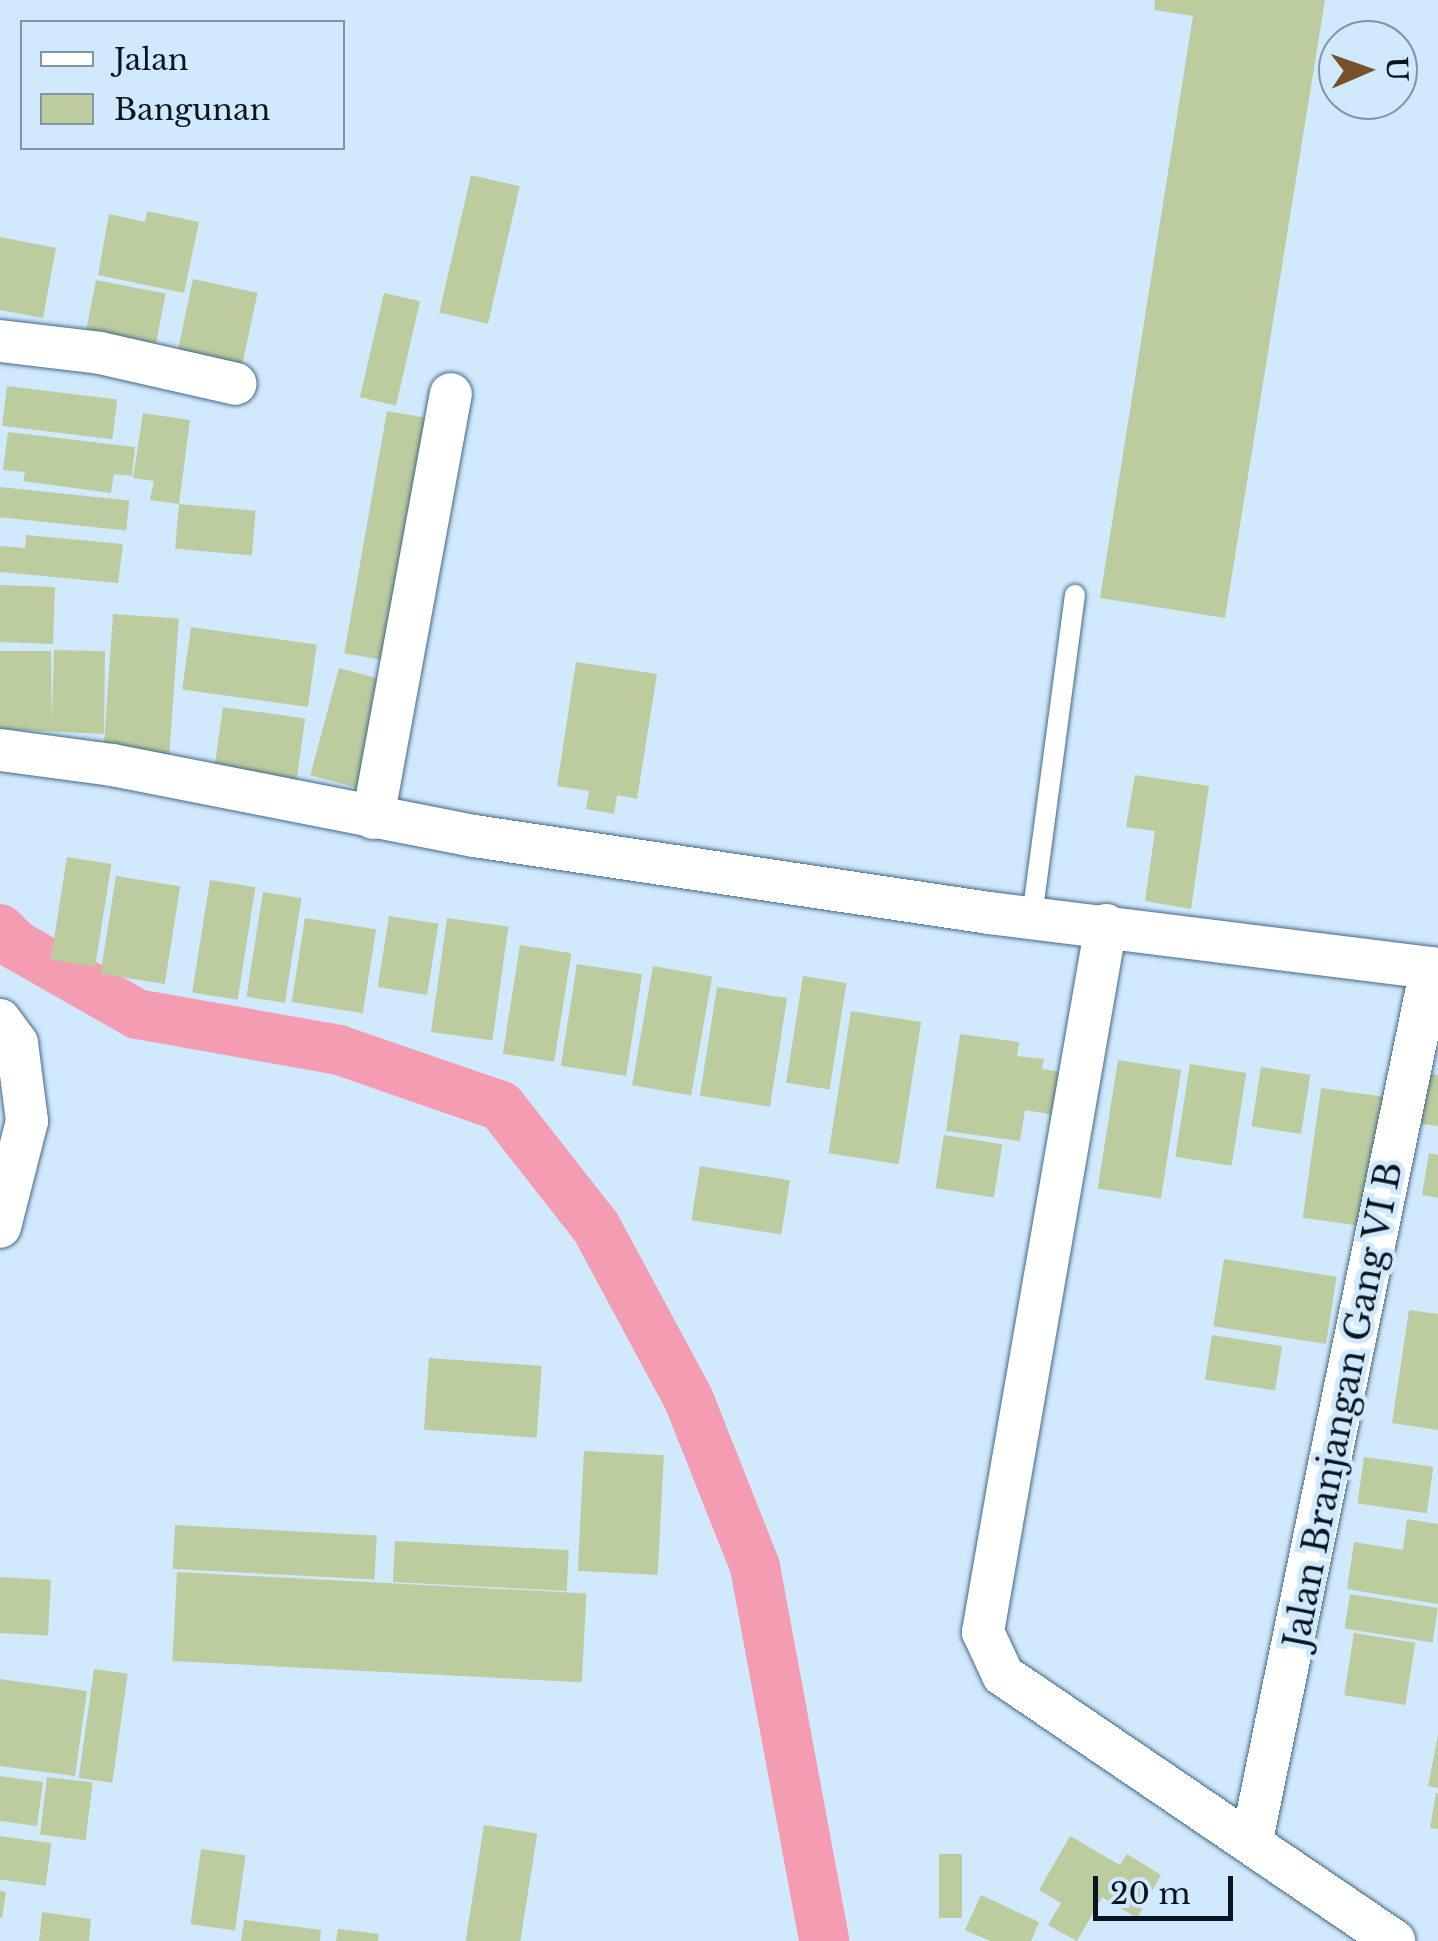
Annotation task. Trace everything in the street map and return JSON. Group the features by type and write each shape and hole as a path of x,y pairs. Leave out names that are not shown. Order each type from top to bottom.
{"street":[{"path":"0,341 100,353 236,384"},
{"path":"373,818 451,394"},
{"path":"0,750 112,765 373,818 1032,918 1434,968"},
{"path":"1106,925 983,1632 1002,1675 1252,1840 1270,1859 1394,1941"},
{"name":"Jalan Branjangan Gang VI B","path":"1252,1840 1434,968"},
{"path":"0,1020 17,1043 27,1121 0,1227"}],"lane":[{"path":"1032,918 1075,595"}],"building":[{"path":"1155,0 1325,0 1322,20 1318,20 1318,43 1225,618 1100,598 1193,16 1154,10"},
{"path":"471,175 520,186 488,324 439,312"},
{"path":"147,211 199,222 184,293 98,275 109,214 145,222"},
{"path":"0,237 56,248 43,318 0,310"},
{"path":"193,279 258,293 241,370 177,356"},
{"path":"96,280 166,294 155,350 85,337"},
{"path":"384,293 420,301 396,406 360,397"},
{"path":"7,386 117,400 112,439 2,426"},
{"path":"387,411 441,421 398,663 344,653"},
{"path":"143,413 190,420 179,504 150,500 154,481 133,478"},
{"path":"8,432 135,447 132,476 114,474 111,493 23,481 25,472 3,470"},
{"path":"0,487 129,501 126,530 0,517"},
{"path":"179,504 256,511 252,556 175,549"},
{"path":"26,535 123,544 118,583 0,572 0,546 25,548"},
{"path":"0,585 55,587 53,644 0,642"},
{"path":"113,614 179,619 169,754 104,750"},
{"path":"191,627 317,645 308,707 182,689"},
{"path":"54,650 105,651 104,734 0,729 0,651 51,651 52,721"},
{"path":"576,662 657,674 637,799 617,795 614,814 586,809 589,791 557,786"},
{"path":"339,668 389,681 360,789 310,775"},
{"path":"223,707 305,719 295,790 213,778"},
{"path":"1135,775 1209,786 1191,909 1145,901 1155,831 1126,827"},
{"path":"67,857 111,864 95,967 51,960"},
{"path":"116,876 180,886 165,984 101,974"},
{"path":"210,880 255,887 238,1000 192,993"},
{"path":"263,892 302,898 285,1003 246,997"},
{"path":"389,916 438,924 427,995 378,987"},
{"path":"305,918 376,929 363,1013 292,1002"},
{"path":"447,918 508,927 492,1041 431,1032"},
{"path":"520,945 571,953 554,1062 503,1054"},
{"path":"577,964 642,974 626,1076 561,1066"},
{"path":"653,966 712,976 691,1096 632,1085"},
{"path":"803,976 846,983 830,1090 786,1083"},
{"path":"717,987 787,998 770,1107 700,1096"},
{"path":"851,1011 921,1022 899,1164 828,1153"},
{"path":"960,1034 1019,1042 1017,1056 1044,1059 1042,1069 1061,1072 1055,1115 1025,1110 1020,1141 946,1131"},
{"path":"1118,1060 1181,1070 1161,1198 1098,1188"},
{"path":"1190,1064 1246,1073 1232,1166 1175,1157"},
{"path":"1261,1067 1310,1075 1301,1134 1252,1126"},
{"path":"1423,1072 1438,1075 1438,1126 1416,1123"},
{"path":"1321,1088 1389,1098 1371,1227 1303,1218"},
{"path":"944,1135 1002,1144 994,1198 936,1188"},
{"path":"1429,1153 1438,1155 1438,1198 1422,1195"},
{"path":"700,1166 790,1180 781,1235 691,1220"},
{"path":"1224,1259 1337,1277 1326,1344 1213,1326"},
{"path":"1409,1310 1438,1314 1438,1430 1392,1423"},
{"path":"1212,1335 1282,1346 1275,1391 1205,1379"},
{"path":"429,1358 542,1366 537,1438 424,1430"},
{"path":"584,1451 664,1455 658,1575 578,1571"},
{"path":"1364,1457 1433,1467 1427,1513 1357,1504"},
{"path":"1407,1519 1438,1524 1438,1604 1347,1589 1354,1542 1403,1550"},
{"path":"175,1525 377,1536 374,1580 173,1569"},
{"path":"395,1541 569,1550 567,1591 393,1582"},
{"path":"177,1572 586,1593 582,1682 172,1661"},
{"path":"0,1577 51,1580 48,1636 0,1633"},
{"path":"1350,1594 1438,1608 1432,1642 1345,1629"},
{"path":"1354,1633 1415,1643 1405,1705 1344,1695"},
{"path":"94,1669 128,1674 112,1783 79,1778"},
{"path":"0,1679 87,1691 75,1776 0,1766"},
{"path":"1438,1735 1438,1788 1428,1786"},
{"path":"0,1776 43,1782 37,1826 0,1821"},
{"path":"47,1777 93,1783 86,1840 40,1835"},
{"path":"1438,1793 1438,1829 1430,1828"},
{"path":"484,1825 537,1833 520,1941 466,1941"},
{"path":"0,1836 51,1843 46,1886 0,1879"},
{"path":"1070,1836 1120,1865 1127,1854 1161,1875 1137,1918 1102,1897 1077,1941 1048,1925 1061,1903 1039,1890"},
{"path":"201,1849 246,1855 235,1931 190,1924"},
{"path":"939,1854 962,1854 962,1918 939,1918"},
{"path":"0,1891 6,1892 2,1918 0,1918"},
{"path":"981,1895 1039,1922 1031,1941 990,1941 965,1930"},
{"path":"42,1912 91,1919 89,1941 39,1941"},
{"path":"244,1920 321,1930 320,1941 241,1941"},
{"path":"338,1929 379,1934 378,1941 336,1941"}],"waterway":[{"path":"0,929 16,945 137,1014 339,1050 501,1106 596,1227 689,1400 755,1567 824,1941"}]}
